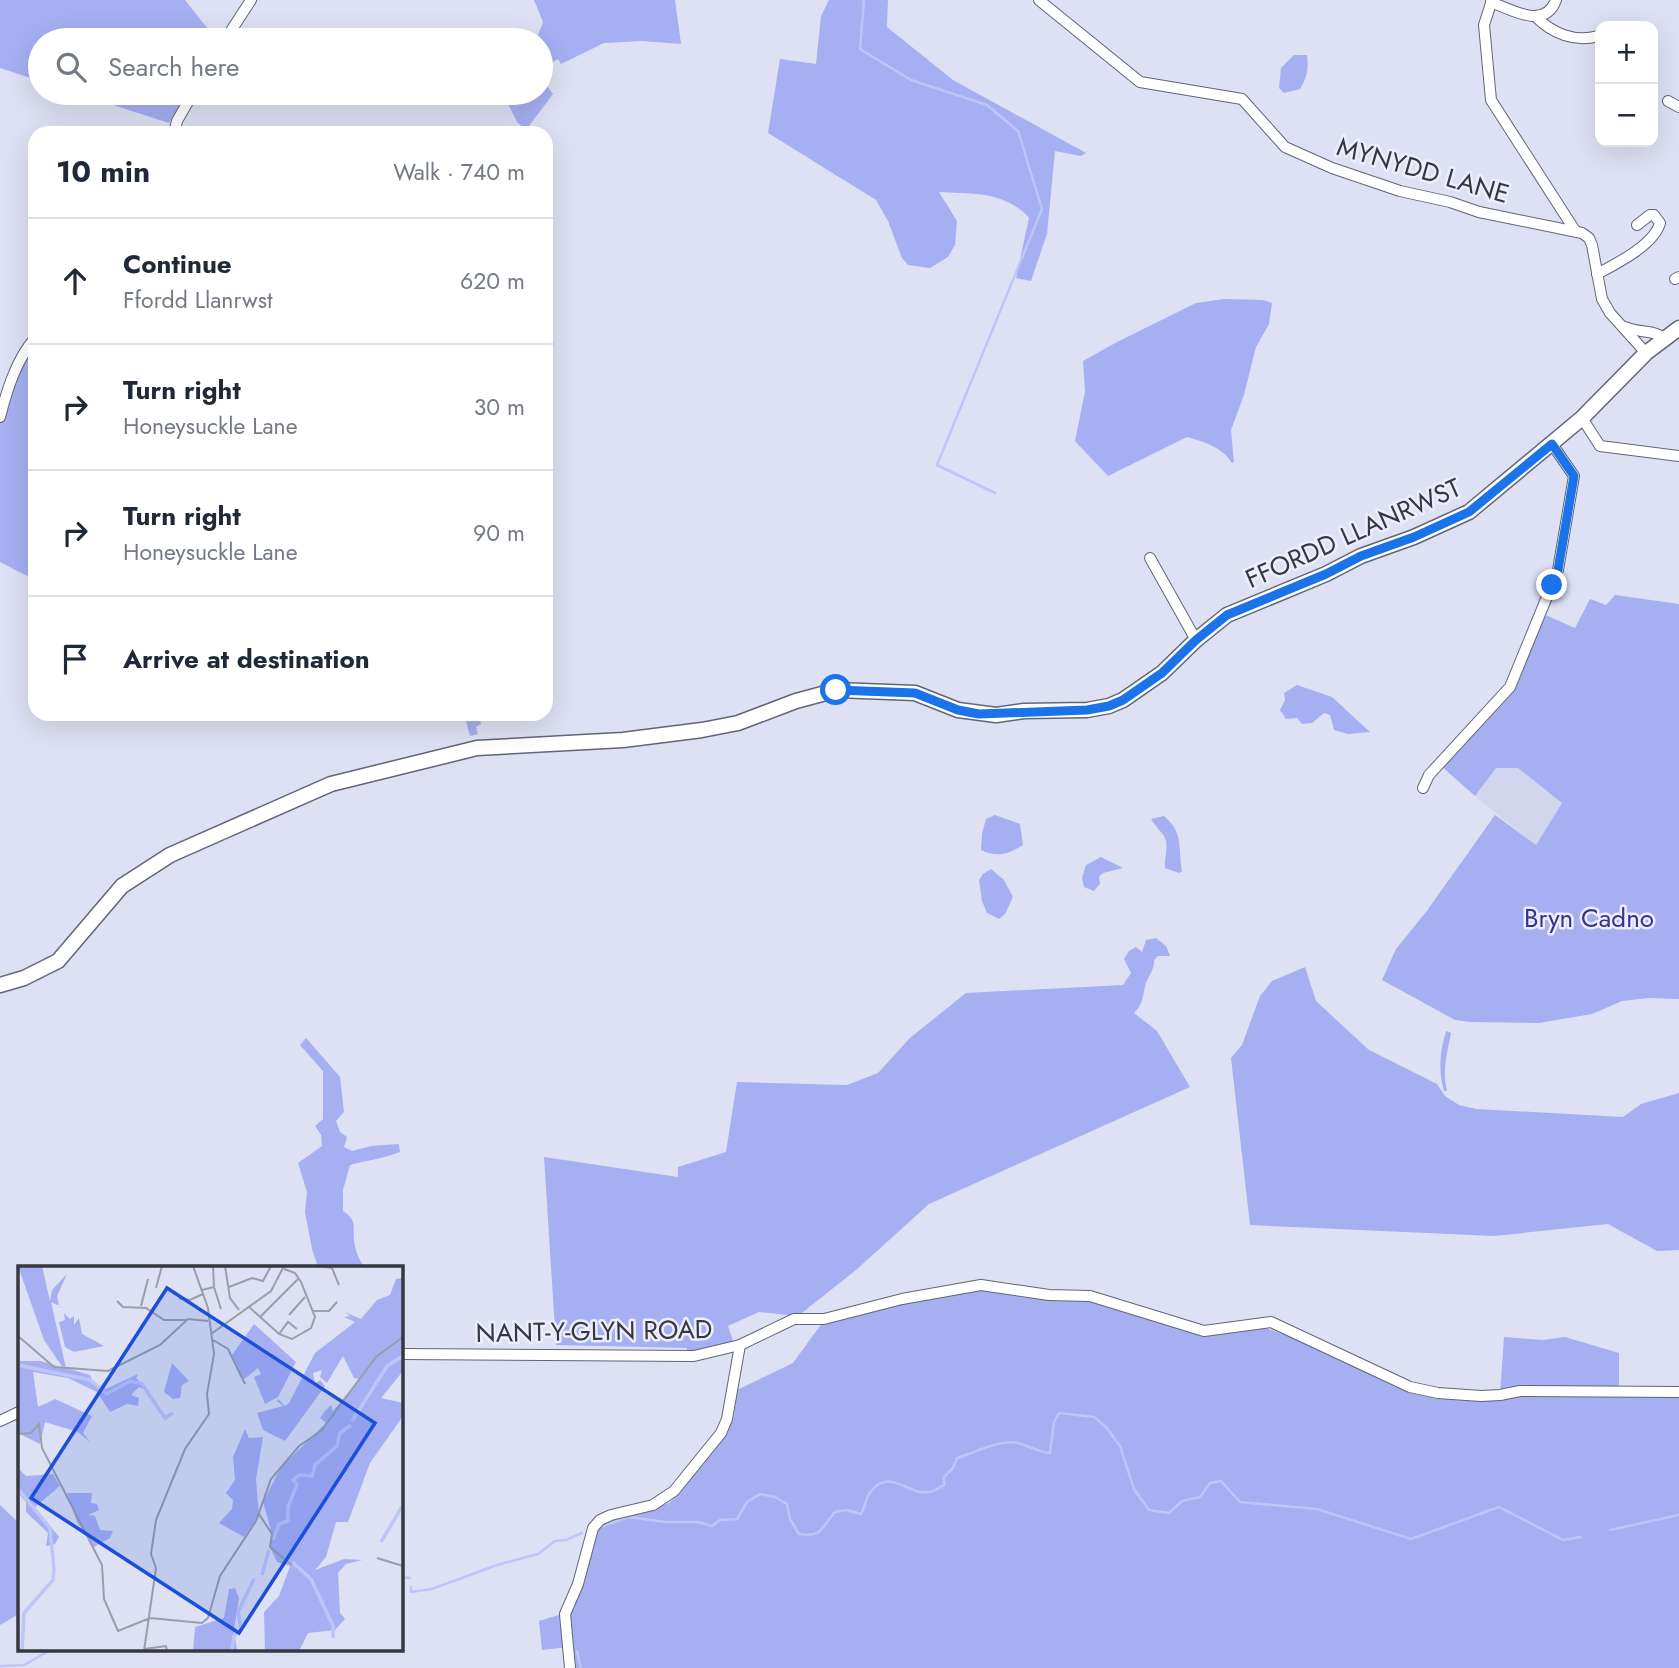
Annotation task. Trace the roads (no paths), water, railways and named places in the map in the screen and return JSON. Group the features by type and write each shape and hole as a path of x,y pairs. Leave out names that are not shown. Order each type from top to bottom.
{"main road":[{"name":"FFORDD LLANRWST","path":"0,985 24,978 58,961 122,886 170,855 331,784 477,748 624,740 702,730 738,723 796,701 836,690 915,693 958,710 979,714 1087,710 1109,706 1133,693 1177,660 1196,640 1227,615 1469,512 1582,418 1646,353 1679,328"}],"street":[{"path":"233,28 251,0"},
{"name":"MYNYDD LANE","path":"1039,0 1140,82 1242,99 1285,147 1332,168 1401,191 1450,202 1479,212 1574,229"},
{"path":"1536,17 1546,14 1556,0"},
{"path":"1595,37 1556,34 1536,17 1491,1 1484,25 1491,100 1574,229 1589,238 1602,299 1621,326 1646,353"},
{"path":"1668,101 1679,107"},
{"path":"176,126 186,105"},
{"path":"1597,274 1640,247 1659,229 1660,223 1654,215 1650,215 1637,225"},
{"path":"1621,326 1637,331 1650,330 1665,338"},
{"path":"0,417 7,389 28,347"},
{"path":"1582,418 1600,446 1679,457"},
{"path":"1423,788 1429,775 1510,687 1558,570 1574,476 1552,444"},
{"path":"1150,558 1196,640"},
{"name":"NANT-Y-GLYN ROAD","path":"402,1354 694,1356 740,1345 794,1320 824,1319 902,1299 981,1285 1049,1295 1090,1296 1204,1331 1271,1322 1410,1387 1438,1393 1481,1396 1520,1391 1679,1392"},
{"path":"570,1668 565,1614 578,1584 593,1528 600,1520 653,1505 674,1491 721,1433 727,1419 740,1345"},
{"path":"0,1421 18,1412"}],"waterway":[{"path":"864,0 860,49 911,80 987,105 1018,131 1042,209 937,465 995,493"},
{"path":"598,1528 628,1517 666,1522 698,1522 712,1526 720,1520 737,1519 747,1502 760,1494 775,1497 787,1504 790,1519 799,1534 817,1533 835,1512 846,1510 861,1514 869,1494 884,1482 921,1492 933,1491 944,1485 944,1477 953,1468 957,1458 1003,1443 1018,1443 1050,1453 1054,1422 1059,1413 1094,1417 1106,1427 1120,1446 1134,1489 1149,1510 1169,1513 1182,1501 1200,1497 1210,1483 1221,1481 1240,1502 1317,1509 1411,1539 1499,1507 1563,1540 1580,1537"},
{"path":"1610,1530 1679,1515"},
{"path":"411,1587 411,1592 432,1589 497,1565 538,1554 555,1541 566,1540 582,1533"},
{"path":"402,1577 410,1578"},
{"path":"0,1666 24,1665 50,1650"},
{"path":"577,1651 581,1668"}],"park label":[{"name":"Bryn Cadno","path":"1589,918"}]}
